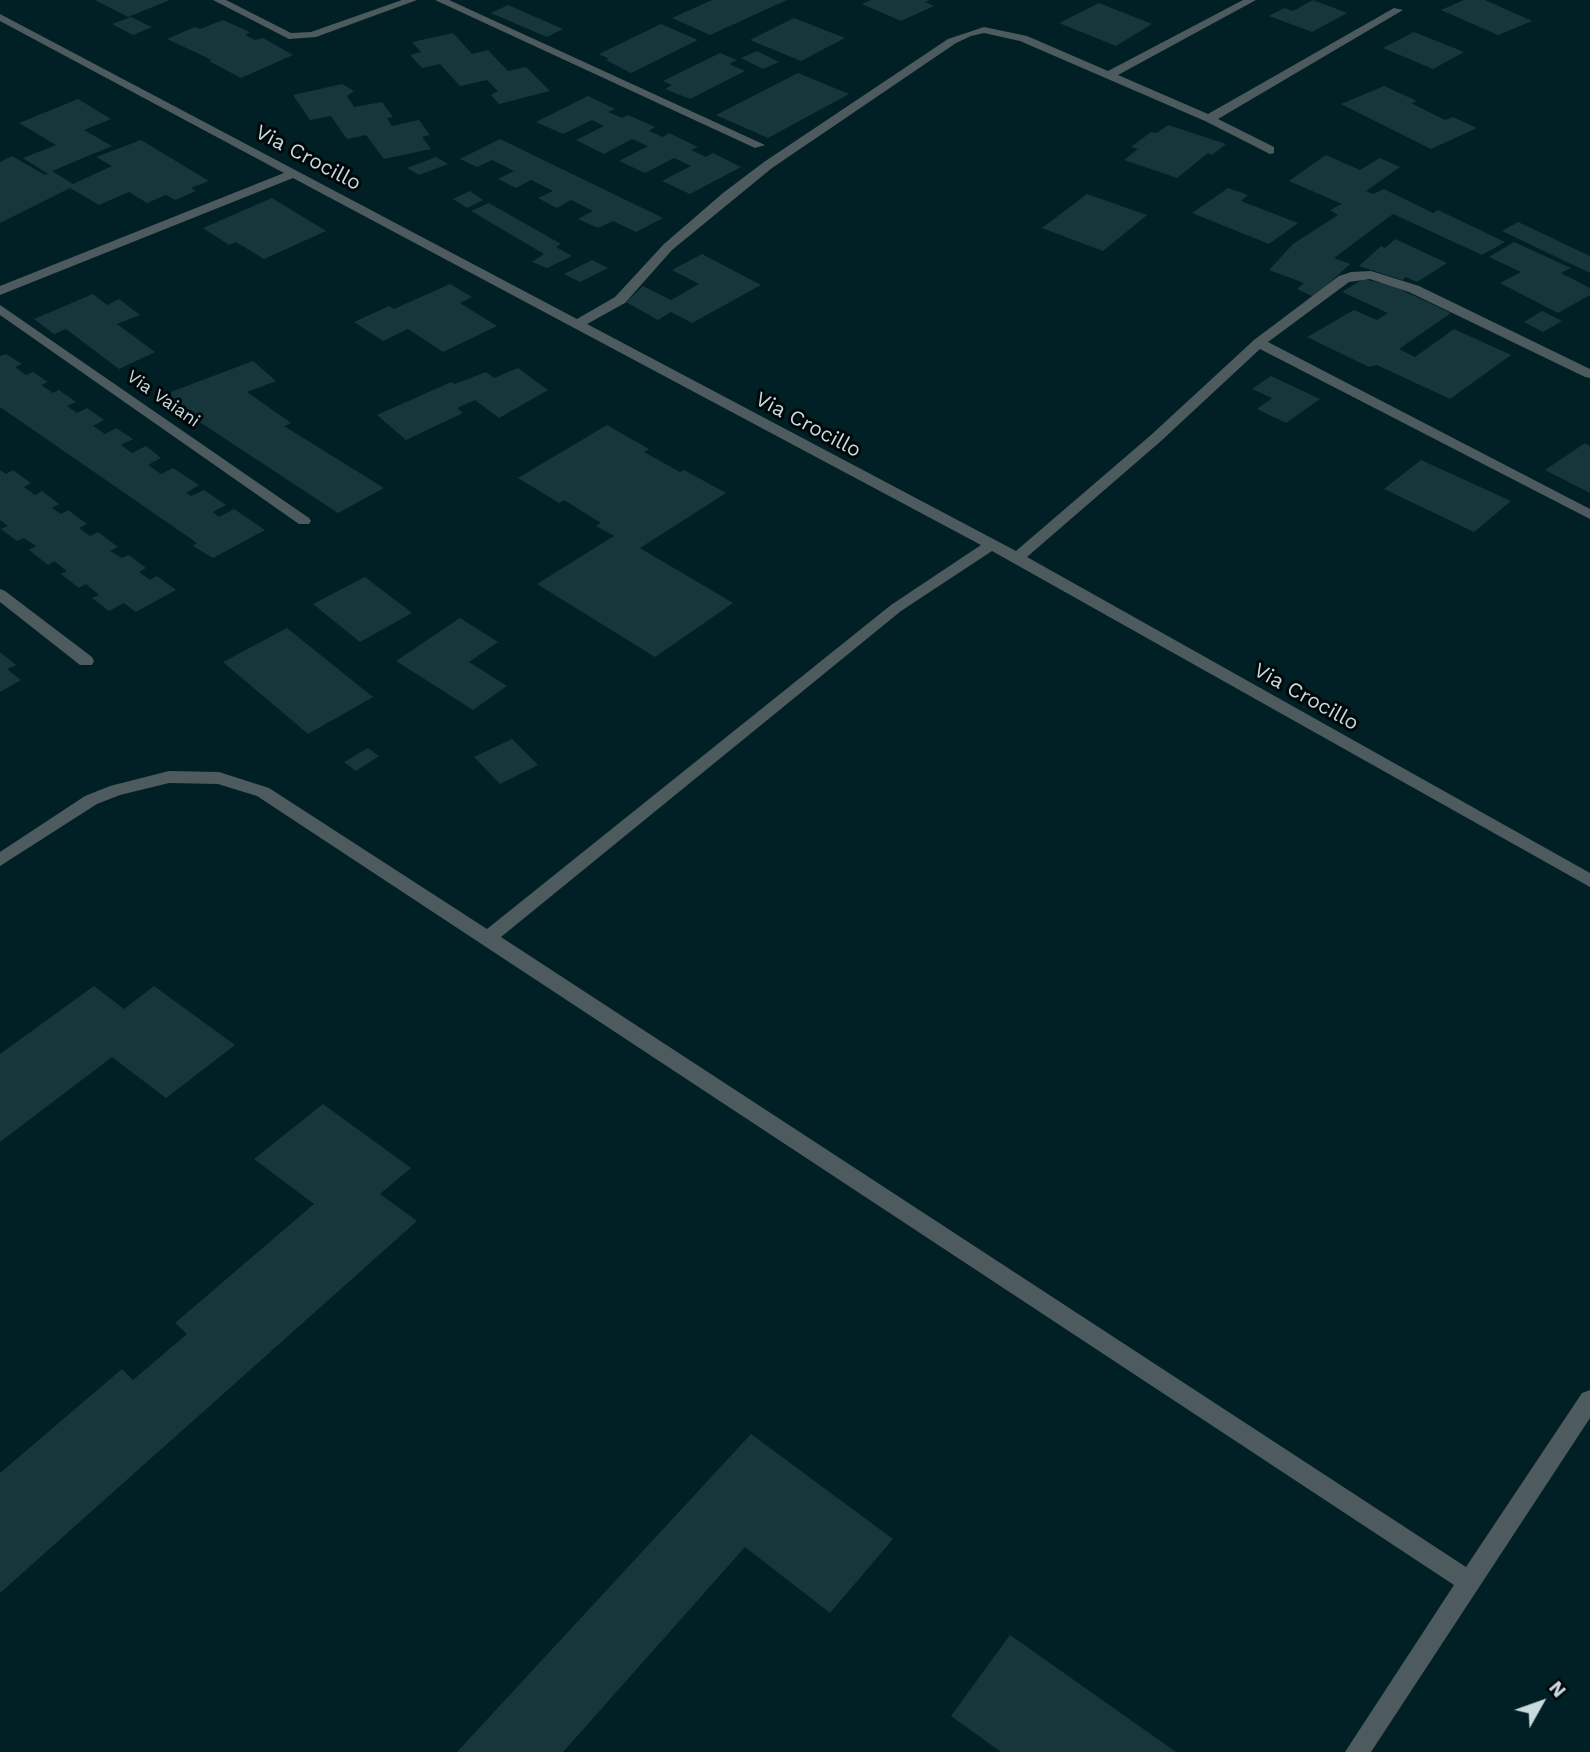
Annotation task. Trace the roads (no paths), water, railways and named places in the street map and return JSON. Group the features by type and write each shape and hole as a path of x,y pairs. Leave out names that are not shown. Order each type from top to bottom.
{"street":[{"path":"218,0 289,36 312,35 412,0"},
{"path":"440,0 760,145"},
{"path":"1109,75 1251,0"},
{"path":"1209,119 1398,10"},
{"name":"Via Crocillo","path":"0,17 1017,558 1590,881"},
{"path":"575,325 620,300 668,247 768,165 967,34 984,30 1023,38 1209,119 1255,140 1270,150"},
{"path":"0,291 291,174"},
{"path":"1017,558 1156,438 1259,343 1344,279 1356,275 1371,275 1414,289 1590,374"},
{"name":"Via Vaiani","path":"0,309 304,521"},
{"path":"1259,343 1590,515"},
{"path":"488,938 896,608 991,545"},
{"path":"0,594 86,661"},
{"path":"0,860 91,800 116,789 169,777 219,778 262,792 1470,1582"},
{"path":"1357,1752 1590,1400"}]}
